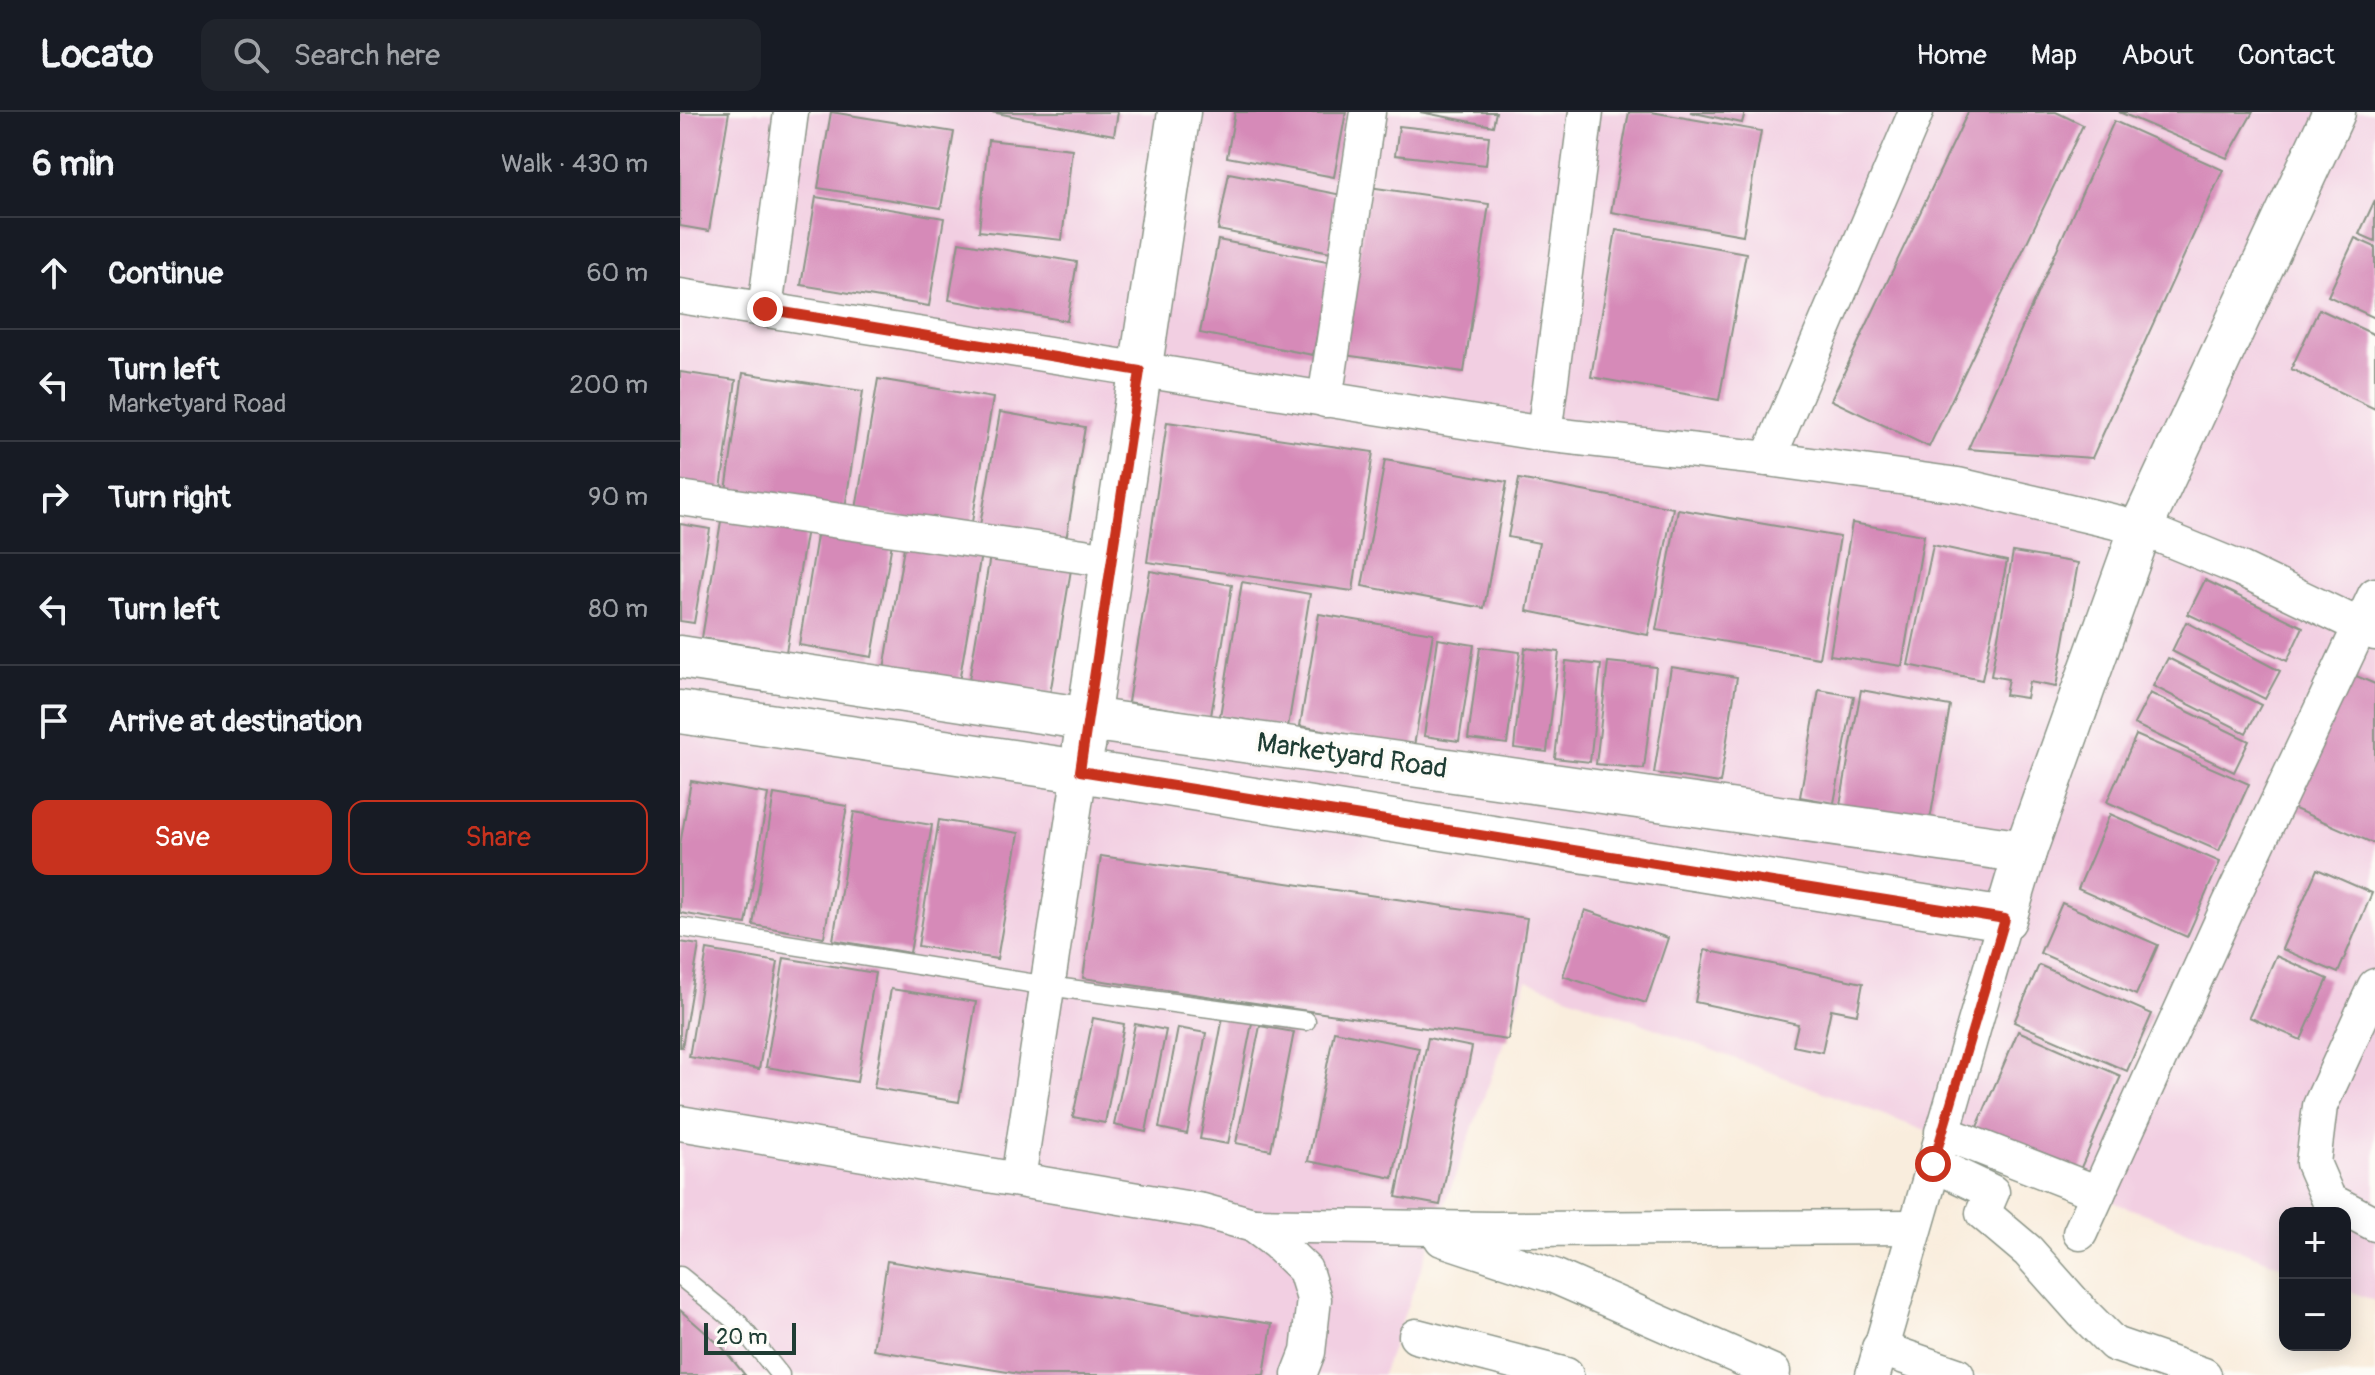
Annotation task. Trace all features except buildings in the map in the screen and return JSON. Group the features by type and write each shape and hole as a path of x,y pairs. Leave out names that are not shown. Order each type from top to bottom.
{"street":[{"path":"765,309 791,112"},
{"path":"1018,1179 1179,112"},
{"path":"1325,400 1368,112"},
{"path":"1544,434 1586,112"},
{"path":"1768,459 1916,112"},
{"path":"1957,1375 1876,1362 2005,919 2025,852 2141,528 2334,112"},
{"path":"680,296 1544,434 1768,459 1958,485 2141,528 2241,569 2368,629"},
{"path":"680,498 1111,560"},
{"path":"2080,1233 2236,891 2368,629 2375,595"},
{"name":"Marketyard Road","path":"680,657 1088,719 2025,852"},
{"name":"Marketyard Road","path":"680,712 1080,771 2005,919"},
{"path":"2375,986 2320,1106 2313,1163 2329,1200 2375,1224"},
{"path":"680,1123 1203,1211 1253,1225 1434,1228 1915,1227"},
{"path":"1938,1148 2098,1193"},
{"path":"1938,1148 1992,1192 1983,1213 2028,1251 2114,1344 2204,1375"},
{"path":"1253,1225 1305,1270 1314,1299 1308,1352 1299,1375"},
{"path":"1434,1228 1442,1239 1554,1276 1773,1372"},
{"path":"1416,1336 1566,1375"}],"lane":[{"path":"680,927 1048,986 1306,1021"},
{"path":"680,1276 739,1324 779,1373 799,1375"}],"shaded area":[{"path":"680,112 2375,112 2375,1301 2351,1291 2351,1207 2279,1207 2279,1265 1527,980 1382,1375 680,1375"}],"route":[{"path":"765,309 1140,371 1080,771 2005,919 1933,1164"}]}
